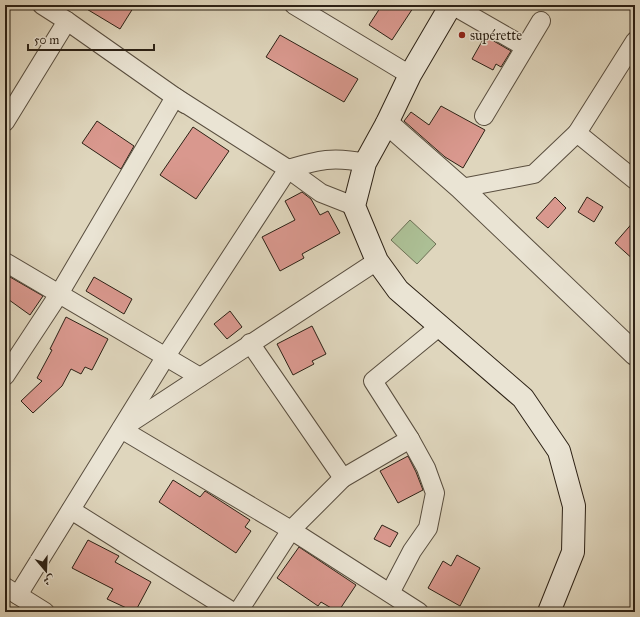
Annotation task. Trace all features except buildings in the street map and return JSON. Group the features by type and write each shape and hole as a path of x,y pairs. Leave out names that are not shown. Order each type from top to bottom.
{"main road":[{"path":"452,5 410,75 387,123 365,163 354,206 377,261 398,290 524,398 559,451 574,506 573,552 549,612"},
{"path":"387,123 461,188 635,354"}],"street":[{"path":"294,5 410,75"},
{"path":"452,5 525,47"},
{"path":"48,7 186,104"},
{"path":"484,116 541,20"},
{"path":"5,122 67,21"},
{"path":"461,188 534,174 577,133 635,41"},
{"path":"5,376 59,294 175,97 288,169 321,193 354,206"},
{"path":"577,133 635,180"},
{"path":"45,612 12,591 71,510 166,356 288,169 321,160 343,158 365,163"},
{"path":"121,428 377,261"},
{"path":"5,262 200,377"},
{"path":"390,593 412,551 428,528 435,493 426,468 410,439 373,381 440,326"},
{"path":"250,343 343,478"},
{"path":"121,428 291,530 419,612"},
{"path":"238,612 291,530 343,478 410,439"},
{"path":"71,510 233,612"}],"green space":[{"path":"410,220 436,244 417,264 391,240"}],"place":[{"name":"supérette","path":"462,35"}]}
